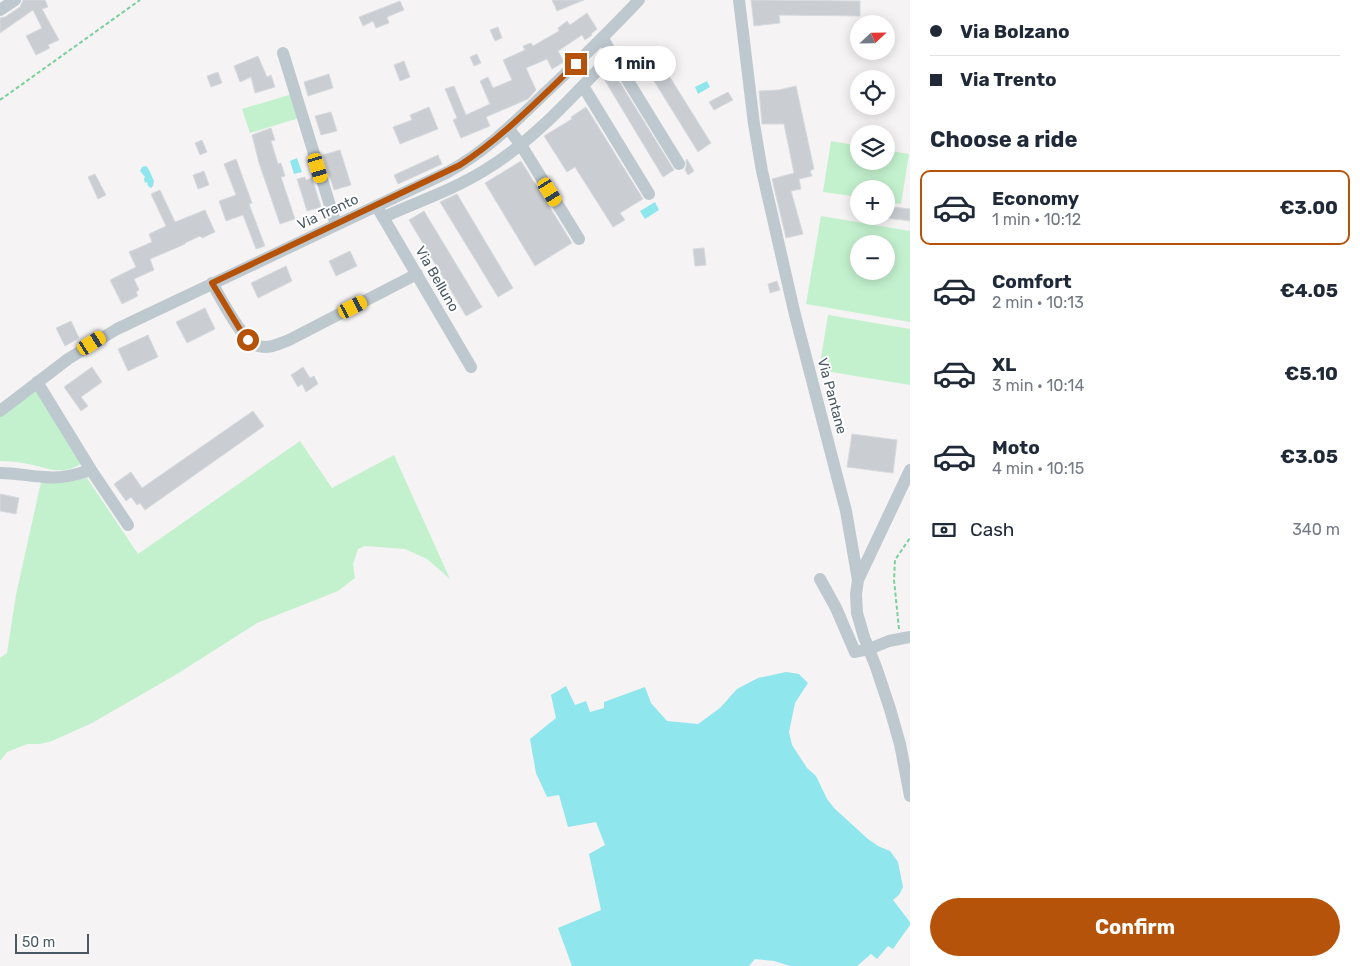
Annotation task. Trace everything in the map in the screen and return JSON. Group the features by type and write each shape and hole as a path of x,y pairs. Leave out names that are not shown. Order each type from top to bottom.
{"street":[{"path":"0,10 15,0"},
{"name":"Via Trento","path":"0,411 68,359 104,336 140,317 460,165 482,150 508,128 603,38 639,0"},
{"name":"Via Pantane","path":"739,0 754,124 761,165 795,315 846,511 858,580 856,594 858,613 864,638 890,709 900,744 910,796"},
{"path":"603,38 680,164"},
{"path":"283,54 336,225"},
{"path":"384,217 463,183 521,145 583,86 612,55"},
{"path":"583,86 649,194"},
{"path":"508,128 521,145 579,239"},
{"name":"Via Belluno","path":"377,205 471,367"},
{"path":"212,283 245,336 253,344 265,347 289,340 417,274"},
{"path":"37,382 91,470 128,525"},
{"path":"0,473 21,473 53,478 73,476 91,470"},
{"path":"858,580 910,470"},
{"path":"820,579 836,608 855,652 868,650 889,641 905,638"}],"path":[{"path":"0,100 140,0"},
{"path":"905,638 894,580 894,560 910,538"}],"green space":[{"path":"292,94 299,118 250,133 242,109"},
{"path":"831,141 850,144 850,170 895,170 895,152 909,154 901,204 895,203 895,180 850,180 850,196 823,192"},
{"path":"821,216 850,221 850,225 874,225 910,231 910,322 806,304"},
{"path":"828,315 910,329 910,385 819,370"},
{"path":"37,388 81,464 74,468 67,470 48,469 10,461 0,461 0,417"},
{"path":"300,441 332,488 394,455 450,579 427,559 405,549 365,546 358,549 353,564 355,578 338,591 257,623 177,674 92,723 52,741 40,744 27,744 7,752 0,761 0,658 7,653 16,595 41,482 73,481 87,478 138,554"}],"water":[{"path":"707,81 710,87 698,94 695,87"},
{"path":"297,158 302,172 294,174 290,161"},
{"path":"146,166 154,181 151,188 147,182 145,183 145,177 140,171 142,167"},
{"path":"655,202 659,210 645,219 640,211"},
{"path":"786,672 799,674 808,683 795,703 789,732 792,745 807,768 816,776 827,799 835,809 868,839 890,851 898,862 903,887 899,895 893,900 910,922 910,925 893,949 888,946 877,959 871,954 857,966 790,966 774,961 755,959 749,966 572,966 558,928 601,910 589,854 605,845 596,822 568,827 559,795 547,797 536,773 530,739 556,718 551,695 566,686 575,705 586,701 590,712 604,708 604,702 645,687 651,703 667,721 698,724 720,708 737,689 758,678"}],"building":[{"path":"23,0 45,0 48,7 42,9 59,40 48,45 50,48 36,55 26,36 42,28 33,10 0,33 0,18 5,17 20,7"},
{"path":"552,0 584,0 557,11"},
{"path":"751,0 860,1 860,15 779,15 780,23 754,26"},
{"path":"400,1 404,10 387,17 389,23 376,28 373,21 363,26 359,17"},
{"path":"587,13 597,29 585,40 582,35 558,51 564,62 552,69 547,59 526,68 536,90 528,99 486,117 490,126 461,138 453,120 457,118 445,89 454,86 466,115 490,104 480,81 488,77 493,88 512,80 503,60 525,50 523,46 531,43 533,46 559,31 558,28 567,21 570,25"},
{"path":"498,27 502,38 495,41 490,30"},
{"path":"651,47 711,143 698,152 638,55"},
{"path":"477,54 481,63 474,66 470,57"},
{"path":"258,56 267,77 271,75 275,87 255,93 251,77 240,82 234,66"},
{"path":"404,61 410,77 400,81 394,65"},
{"path":"218,72 222,83 211,87 207,76"},
{"path":"614,73 674,170 663,177 604,79"},
{"path":"329,74 333,88 308,96 304,82"},
{"path":"796,86 814,169 810,171 812,176 799,179 801,189 791,191 803,234 786,238 772,179 794,173 784,124 762,124 759,91 778,90"},
{"path":"728,92 733,100 714,110 709,102"},
{"path":"429,107 438,129 400,144 393,127 412,120 410,115"},
{"path":"586,107 643,199 620,213 625,220 613,227 575,167 567,172 544,136 572,119 571,117"},
{"path":"331,112 337,131 321,135 315,116"},
{"path":"271,128 275,140 271,141 278,164 281,163 285,176 281,177 295,219 280,224 259,163 252,135"},
{"path":"202,140 207,152 200,155 195,143"},
{"path":"340,150 351,185 334,190 323,155"},
{"path":"438,155 442,164 398,184 394,175"},
{"path":"236,159 252,203 249,204 265,246 256,249 243,215 226,221 219,201 236,195 224,164"},
{"path":"687,159 694,171 688,175 685,170"},
{"path":"521,161 572,243 535,266 485,183"},
{"path":"204,171 209,185 198,189 193,175"},
{"path":"95,174 106,195 98,199 88,177"},
{"path":"305,177 306,180 312,178 321,207 307,211 297,179"},
{"path":"160,190 175,222 205,210 215,232 202,238 200,236 150,259 154,270 134,279 139,290 136,292 138,296 122,304 110,280 136,267 129,252 152,242 149,234 166,226 151,194"},
{"path":"457,194 513,288 498,297 440,202"},
{"path":"895,207 910,209 910,221 895,219"},
{"path":"424,211 482,307 466,316 409,220"},
{"path":"704,248 706,265 695,266 693,249"},
{"path":"350,251 357,266 336,276 329,261"},
{"path":"286,266 292,281 258,298 251,283"},
{"path":"777,281 780,290 770,293 768,284"},
{"path":"205,308 215,329 187,343 176,322"},
{"path":"71,321 79,338 65,346 56,328"},
{"path":"148,335 158,357 128,371 118,349"},
{"path":"92,367 102,382 81,397 88,406 81,411 64,387"},
{"path":"303,367 310,378 314,376 318,384 306,392 302,384 298,387 291,375"},
{"path":"253,411 264,426 145,510 140,503 137,505 131,497 126,501 114,484 131,472 142,488"},
{"path":"852,434 897,440 893,473 847,467"},
{"path":"0,494 19,498 16,514 0,511"}],"route":[{"path":"248,340 212,283 448,172 472,158 508,128 576,64"}]}
